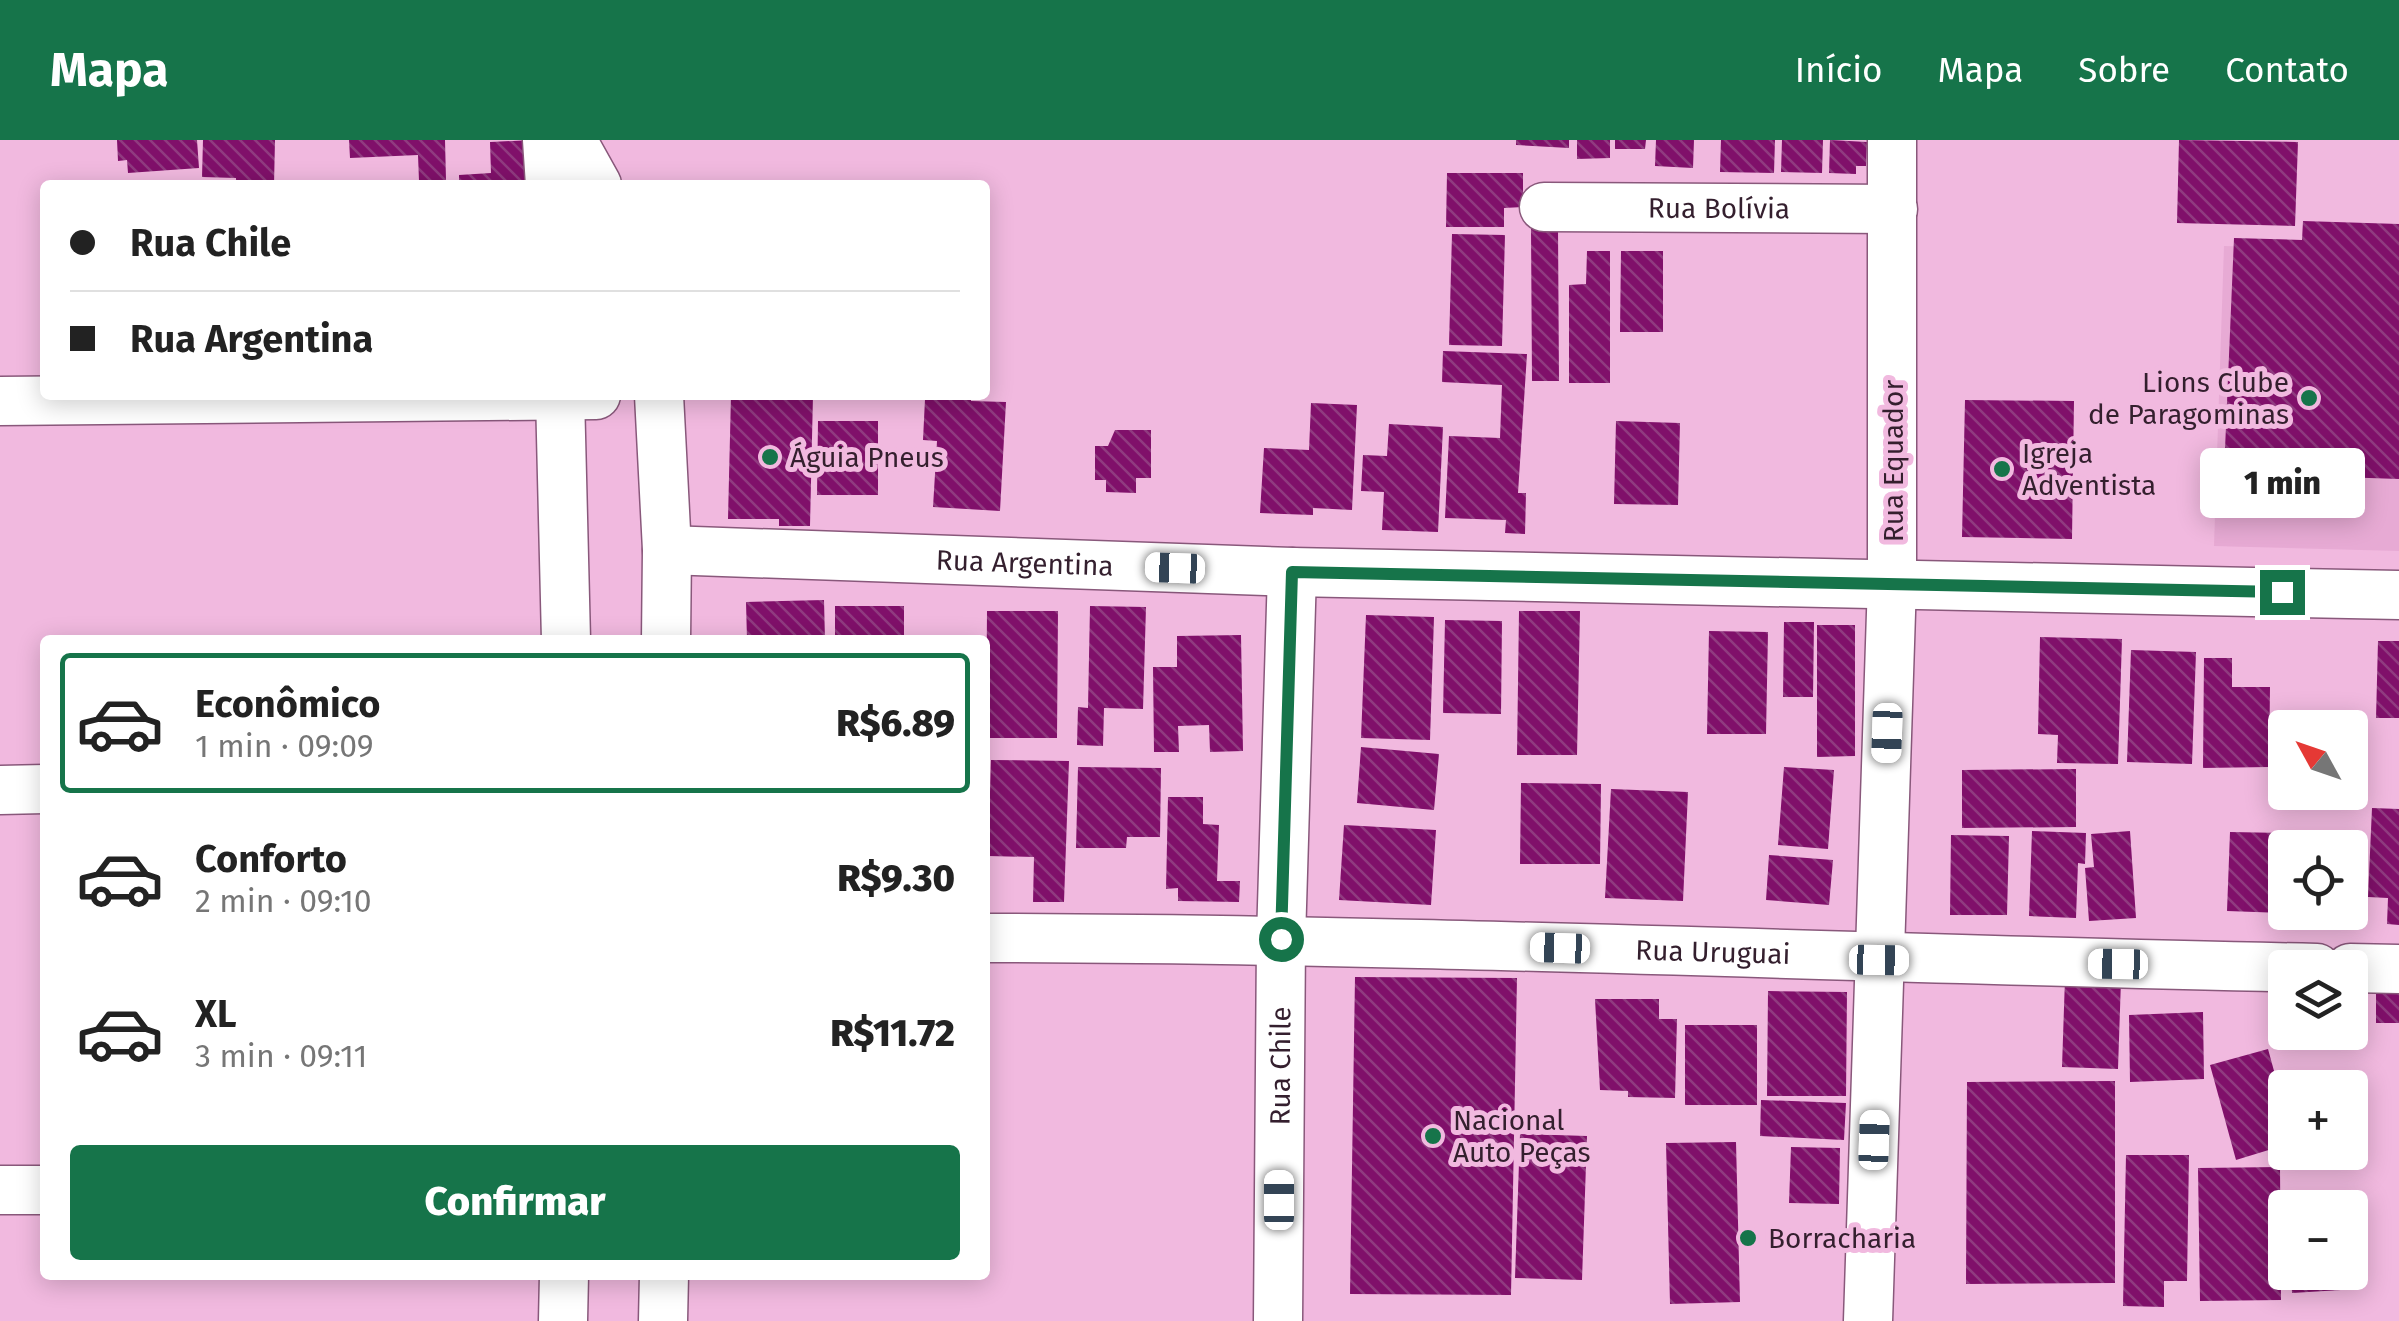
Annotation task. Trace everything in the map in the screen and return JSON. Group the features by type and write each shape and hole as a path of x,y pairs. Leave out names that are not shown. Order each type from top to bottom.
{"street":[{"path":"547,140 550,180"},
{"path":"572,140 595,180"},
{"name":"Rua Equador","path":"1868,1321 1892,582 1892,140"},
{"name":"Rua Bolívia","path":"1544,206 1893,210"},
{"path":"0,401 114,400"},
{"path":"566,635 572,400"},
{"path":"659,400 667,550 666,635"},
{"name":"Rua Argentina","path":"667,550 1292,572 2399,595"},
{"name":"Rua Chile","path":"1278,1321 1281,939 1292,572"},
{"path":"0,790 40,789"},
{"name":"Rua Uruguai","path":"990,938 1281,939 1879,960 2268,967"},
{"path":"2368,968 2399,969"},
{"path":"0,1190 40,1190"},
{"path":"563,1321 564,1280"},
{"path":"664,1280 664,1321"}],"shaded area":[{"name":"Lions Clube de Paragominas","path":"2224,246 2399,251 2399,551 2214,546"}],"building":[{"path":"117,140 197,140 199,168 128,173 127,160 118,161"},
{"path":"203,140 275,140 274,180 202,177"},
{"path":"349,140 445,140 446,180 419,180 418,155 350,158"},
{"path":"533,140 535,180 459,180 459,175 491,173 490,142"},
{"path":"1516,140 1569,140 1569,148 1516,145"},
{"path":"1577,140 1610,140 1610,158 1577,159"},
{"path":"1615,140 1646,140 1645,149 1615,149"},
{"path":"1656,140 1694,140 1693,168 1655,166"},
{"path":"1721,140 1775,140 1774,173 1720,172"},
{"path":"1782,140 1823,140 1822,173 1781,172"},
{"path":"1830,140 1867,142 1866,166 1856,166 1856,174 1829,173"},
{"path":"2179,140 2298,142 2295,226 2177,223"},
{"path":"1447,173 1523,173 1523,207 1504,208 1504,227 1446,227"},
{"name":"Lions Clube de Paragominas","path":"2303,221 2399,224 2399,479 2224,473 2234,238 2302,240"},
{"path":"1531,228 1558,228 1559,381 1532,381"},
{"path":"1452,234 1505,235 1502,346 1449,345"},
{"path":"1587,251 1610,251 1610,383 1569,383 1569,285 1586,284"},
{"path":"1621,251 1663,251 1663,332 1620,332"},
{"path":"1443,351 1527,354 1518,493 1526,493 1525,534 1505,533 1506,520 1445,518 1449,436 1500,438 1502,385 1442,382"},
{"name":"Águia Pneus","path":"731,400 813,400 810,526 779,526 779,519 728,519"},
{"path":"925,400 1006,402 1000,511 933,507 937,441 923,440"},
{"path":"1965,400 2074,401 2072,539 1962,537"},
{"path":"1311,403 1357,405 1352,510 1313,508 1313,515 1260,513 1264,448 1309,450"},
{"path":"818,421 878,421 878,495 817,495"},
{"path":"1616,421 1680,423 1678,505 1614,504"},
{"path":"1389,424 1443,427 1438,532 1382,530 1384,492 1361,491 1363,455 1387,456"},
{"path":"1115,430 1151,430 1151,478 1136,478 1136,493 1106,492 1106,480 1095,480 1095,446 1108,446"},
{"path":"824,600 825,635 747,635 746,602"},
{"path":"835,606 904,606 904,635 835,635"},
{"path":"1090,606 1146,607 1143,709 1104,708 1103,746 1077,745 1078,707 1088,708"},
{"path":"987,611 1058,611 1057,738 990,738 990,635 987,635"},
{"path":"1519,611 1580,611 1577,755 1517,755"},
{"path":"1366,615 1434,617 1430,740 1361,738"},
{"path":"1445,620 1502,621 1501,714 1443,713"},
{"path":"1784,622 1814,622 1813,697 1783,697"},
{"path":"1817,625 1855,625 1855,756 1817,757"},
{"path":"1709,631 1768,632 1766,734 1707,734"},
{"path":"1241,635 1243,751 1210,752 1209,725 1178,726 1179,752 1154,752 1153,667 1177,667 1177,636"},
{"path":"2040,637 2122,639 2118,764 2057,763 2058,735 2038,734"},
{"path":"2378,641 2399,641 2399,718 2376,718"},
{"path":"2131,650 2196,652 2192,764 2127,762"},
{"path":"2204,658 2232,658 2232,687 2270,687 2268,767 2203,768"},
{"path":"1361,747 1439,754 1434,810 1357,803"},
{"path":"991,760 1069,761 1064,902 1033,902 1034,857 990,856"},
{"path":"1078,767 1161,768 1160,837 1127,837 1126,848 1076,848"},
{"path":"1784,767 1834,770 1828,849 1778,845"},
{"path":"2076,769 2076,827 1962,828 1962,770"},
{"path":"1521,783 1601,784 1600,864 1520,864"},
{"path":"1611,789 1688,792 1683,901 1605,898"},
{"path":"1168,797 1203,797 1203,824 1219,825 1217,881 1240,881 1239,902 1178,901 1178,888 1166,889"},
{"path":"2372,808 2399,809 2399,925 2387,924 2388,898 2368,897"},
{"path":"1344,825 1436,830 1431,905 1339,900"},
{"path":"2032,831 2086,833 2085,864 2078,863 2076,918 2029,916"},
{"path":"2130,831 2136,918 2089,921 2085,868 2094,867 2091,834"},
{"path":"2230,832 2268,833 2268,912 2227,911"},
{"path":"1951,835 2009,836 2007,915 1950,915"},
{"path":"1769,855 1833,860 1829,905 1766,900"},
{"name":"Nacional Auto Peças","path":"1355,977 1517,978 1511,1295 1350,1294"},
{"path":"2065,978 2121,980 2118,1069 2062,1067"},
{"path":"2376,988 2399,988 2399,1023 2376,1023"},
{"path":"1768,991 1847,992 1846,1096 1767,1096"},
{"path":"1595,999 1659,999 1659,1019 1677,1019 1675,1098 1628,1097 1628,1091 1600,1090"},
{"path":"2203,1012 2204,1079 2130,1082 2129,1015"},
{"path":"1685,1025 1757,1025 1757,1105 1685,1105"},
{"path":"2268,1049 2274,1070 2268,1070 2268,1150 2236,1160 2210,1065"},
{"path":"2115,1081 2115,1283 1966,1284 1967,1082"},
{"path":"1761,1100 1846,1103 1844,1140 1760,1136"},
{"path":"1520,1134 1587,1136 1582,1280 1515,1278"},
{"path":"1736,1142 1740,1302 1670,1304 1666,1143"},
{"path":"1791,1147 1840,1148 1839,1204 1789,1203"},
{"path":"2126,1155 2189,1155 2187,1281 2164,1281 2164,1307 2123,1306"},
{"path":"2198,1168 2280,1170 2280,1190 2268,1190 2268,1290 2281,1290 2281,1300 2200,1301"},
{"path":"2292,1290 2341,1290 2292,1293"}],"place":[{"name":"Lions Clube de Paragominas","path":"2309,398"},
{"name":"Águia Pneus","path":"770,457"},
{"name":"Igreja Adventista","path":"2002,469"},
{"name":"Nacional Auto Peças","path":"1433,1136"},
{"name":"Borracharia","path":"1748,1238"}],"route":[{"path":"1281,939 1292,572 2282,592"}]}
